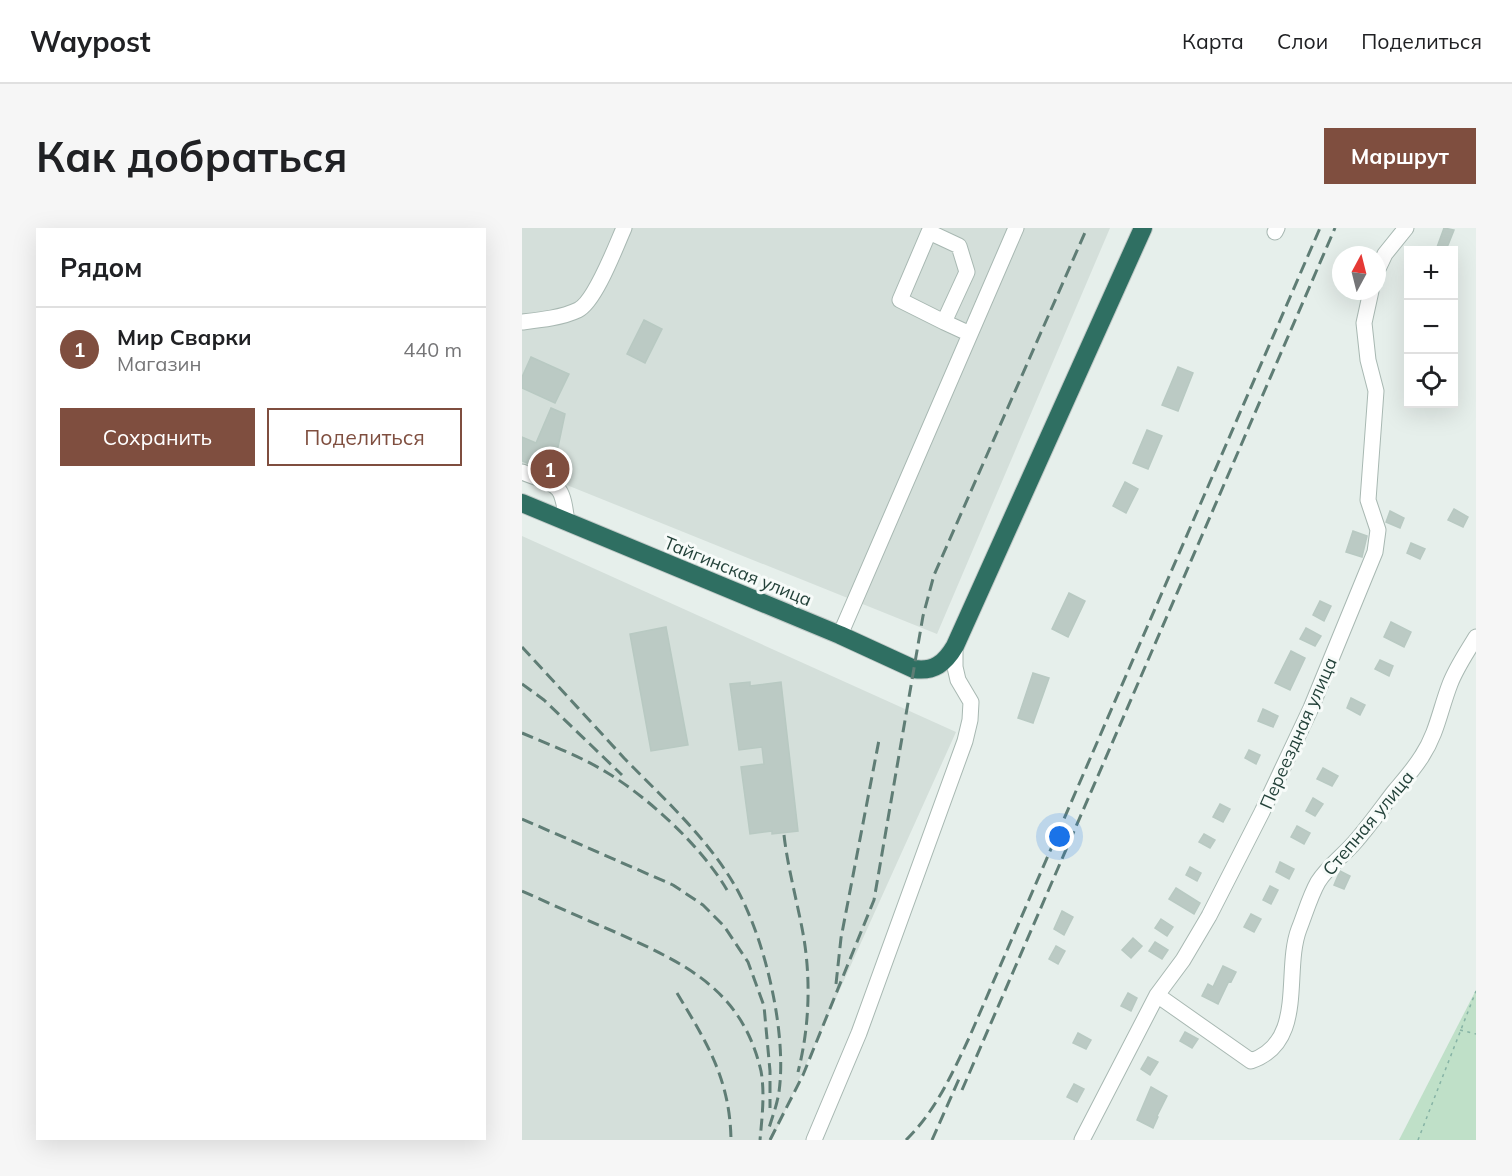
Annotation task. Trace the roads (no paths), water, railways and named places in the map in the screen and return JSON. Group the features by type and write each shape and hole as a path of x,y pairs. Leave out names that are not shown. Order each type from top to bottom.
{"highway":[{"path":"955,646 1143,228"},
{"name":"Тайгинская улица","path":"522,503 840,635 914,669 926,670 938,667 949,658 955,646"}],"street":[{"path":"522,322 546,319 580,310 599,285 624,228"},
{"path":"840,635 1016,228"},
{"path":"1386,253 1406,228"},
{"path":"944,322 967,272 959,246 929,232 900,300 944,322 970,334"},
{"name":"Переездная улица","path":"1082,1140 1157,995 1183,960 1209,916 1262,813 1311,708 1375,552 1378,530 1368,500 1376,391 1368,360 1364,323 1369,300"},
{"path":"522,472 557,486 564,498 567,523"},
{"name":"Степная улица","path":"1157,995 1251,1061 1261,1058 1271,1049 1280,1038 1287,1023 1291,1008 1291,973 1298,932 1318,882 1335,860 1354,844 1422,757 1437,728 1450,683 1476,637"},
{"path":"814,1140 859,1033 965,741 971,702 956,674 955,646"}],"railway":[{"path":"770,1140 803,1075 874,900 923,616 934,575 1087,228"},
{"path":"906,1140 934,1105 969,1038 1320,228"},
{"path":"962,1090 1335,228"},
{"path":"522,647 701,839 728,874 739,893 758,937 766,963 777,1017 781,1069 776,1107 768,1131"},
{"path":"522,684 544,700 622,775"},
{"path":"522,733 596,766 639,795 689,840 727,890"},
{"path":"836,984 841,938 879,740"},
{"path":"522,819 673,885 703,905 724,926 748,962 764,1006 770,1071 770,1108"},
{"path":"784,835 808,972 807,1023 798,1072"},
{"path":"522,891 664,955 707,982 725,999 740,1019 752,1043 761,1071 763,1097 760,1140"},
{"path":"677,993 715,1062 726,1098 731,1140"},
{"path":"932,1140 959,1079"}],"place":[{"name":"Мир Сварки","path":"550,469"}]}
